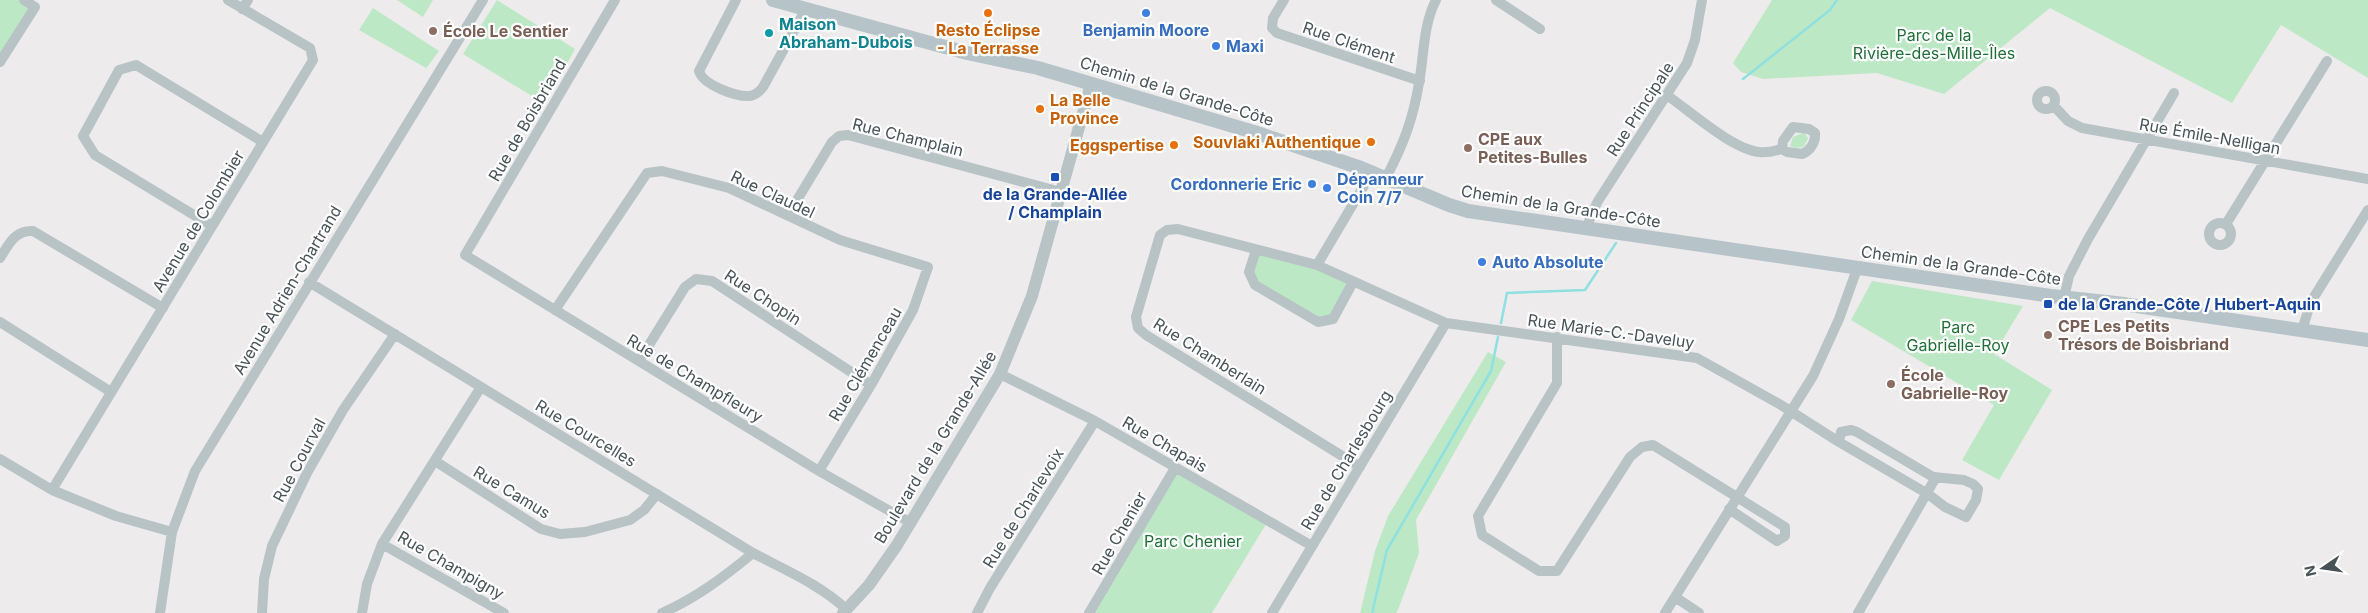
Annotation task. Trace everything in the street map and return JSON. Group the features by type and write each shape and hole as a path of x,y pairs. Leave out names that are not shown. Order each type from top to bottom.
{"main road":[{"name":"Chemin de la Grande-Côte","path":"773,0 978,56 1026,65 1271,137 1372,172 1464,210 1857,269 2064,298 2116,302 2368,340"}],"street":[{"path":"0,62 36,7 24,0"},
{"name":"Avenue de Colombier","path":"52,490 313,60 310,48 245,4 228,0"},
{"name":"Avenue Adrien-Chartrand","path":"160,613 172,532 195,471 482,0"},
{"name":"Rue de Boisbriand","path":"465,255 615,0"},
{"path":"736,0 700,71 702,79 711,85 746,96 756,94 763,87 806,9"},
{"name":"Rue Clément","path":"1284,0 1273,18 1272,28 1279,34 1420,81"},
{"path":"1386,178 1409,130 1420,81 1424,46 1436,0"},
{"path":"1496,0 1540,29"},
{"name":"Rue Principale","path":"1588,228 1591,215 1598,201 1668,96 1691,55 1702,0"},
{"path":"2226,224 2327,61"},
{"path":"212,226 95,155 83,136 119,70 136,65 264,142"},
{"name":"Boulevard de la Grande-Allée","path":"845,611 880,571 912,523 1000,374 1032,296 1091,84"},
{"path":"2064,298 2072,271 2174,93"},
{"path":"1668,96 1742,147 1763,152 1782,148"},
{"name":"Rue Émile-Nelligan","path":"2054,106 2068,121 2078,127 2368,179"},
{"name":"Rue Champlain","path":"788,215 832,142 839,136 848,135 1061,192"},
{"name":"Rue Claudel","path":"555,310 647,172 662,171 729,188 840,240 928,267"},
{"path":"1317,265 1372,172"},
{"path":"2302,330 2314,297 2368,210"},
{"name":"Rue Chamberlain","path":"1360,467 1146,335 1138,328 1136,317 1160,235 1167,230 1178,229 1317,265 1446,323"},
{"path":"0,258 13,238 23,231 33,231 163,308"},
{"path":"1256,250 1249,272 1255,285 1318,322 1333,319 1353,282"},
{"name":"Rue de Champfleury","path":"465,255 819,471 912,523"},
{"name":"Rue Clémenceau","path":"819,471 871,385 913,310 928,267"},
{"path":"1665,613 1792,412 1827,347 1857,269"},
{"name":"Rue Chopin","path":"639,362 685,287 696,279 712,282 871,385"},
{"name":"Rue Courcelles","path":"309,282 753,554 796,575 835,599 845,611"},
{"path":"0,322 111,392"},
{"name":"Rue de Charlesbourg","path":"1272,613 1446,323"},
{"name":"Rue Marie-C.-Daveluy","path":"1446,323 1558,337 1697,358 1792,412 1838,442 1928,494 1945,507 1966,517 1976,500 1978,489 1973,484 1964,480 1936,477 1852,430 1841,432 1838,442"},
{"name":"Rue Courval","path":"262,613 264,579 272,546 307,473 343,410 395,334"},
{"path":"1558,337 1557,383 1478,516 1482,535 1538,571 1557,571 1630,457 1642,446 1654,445 1786,526 1785,536 1777,541 1729,509"},
{"name":"Rue Chapais","path":"1000,374 1095,420 1174,468 1312,546"},
{"path":"362,613 367,584 382,544 481,387"},
{"name":"Rue de Charlevoix","path":"977,613 990,588 1095,420"},
{"path":"0,459 52,490 116,516 172,532"},
{"name":"Rue Camus","path":"435,461 541,530 560,534 585,532 630,520 644,510 657,494"},
{"name":"Rue Chenier","path":"1089,613 1174,468"},
{"path":"1858,613 1928,494 1936,477"},
{"name":"Rue Champigny","path":"382,544 504,613"},
{"path":"662,613 688,602 753,554"},
{"path":"1675,597 1699,613"}],"green space":[{"path":"0,0 28,0 36,6 0,60"},
{"path":"397,0 433,0 423,17"},
{"path":"497,0 575,49 545,104 463,54"},
{"name":"Parc de la Rivière-des-Mille-Îles","path":"1772,0 2368,0 2368,78 2281,25 2232,103 2050,8 1944,94 1877,73 1763,79 1741,72 1733,63"},
{"path":"373,8 439,51 425,70 426,68 359,30"},
{"path":"1803,133 1806,134 1808,139 1803,147 1795,148 1790,146 1793,137"},
{"path":"1256,250 1317,265 1353,282 1333,319 1318,322 1255,285 1249,272"},
{"name":"Parc Gabrielle-Roy","path":"1872,281 2023,306 1994,354 2052,390 1999,480 1962,460 1994,405 1851,320"},
{"path":"1488,352 1506,362 1416,520 1419,553 1398,610 1396,613 1360,613 1375,551 1388,516"},
{"name":"Parc Chenier","path":"1175,468 1268,521 1212,613 1089,613"}],"waterway":[{"path":"1743,79 1830,10 1837,0"},
{"path":"1501,323 1507,293 1585,290 1616,243"},
{"path":"1372,613 1387,550 1491,371 1498,337"}],"place":[{"name":"Resto Éclipse - La Terrasse","path":"988,13"},
{"name":"Benjamin Moore","path":"1146,13"},
{"name":"École Le Sentier","path":"433,31"},
{"name":"Maison Abraham-Dubois","path":"769,33"},
{"name":"Maxi","path":"1216,46"},
{"name":"La Belle Province","path":"1040,109"},
{"name":"Souvlaki Authentique","path":"1371,142"},
{"name":"Eggspertise","path":"1174,145"},
{"name":"CPE aux Petites-Bulles","path":"1468,148"},
{"name":"de la Grande-Allée / Champlain","path":"1055,177"},
{"name":"Cordonnerie Eric","path":"1312,184"},
{"name":"Dépanneur Coin 7/7","path":"1327,188"},
{"name":"Auto Absolute","path":"1482,262"},
{"name":"de la Grande-Côte / Hubert-Aquin","path":"2048,304"},
{"name":"CPE Les Petits Trésors de Boisbriand","path":"2048,335"},
{"name":"École Gabrielle-Roy","path":"1891,384"}]}
